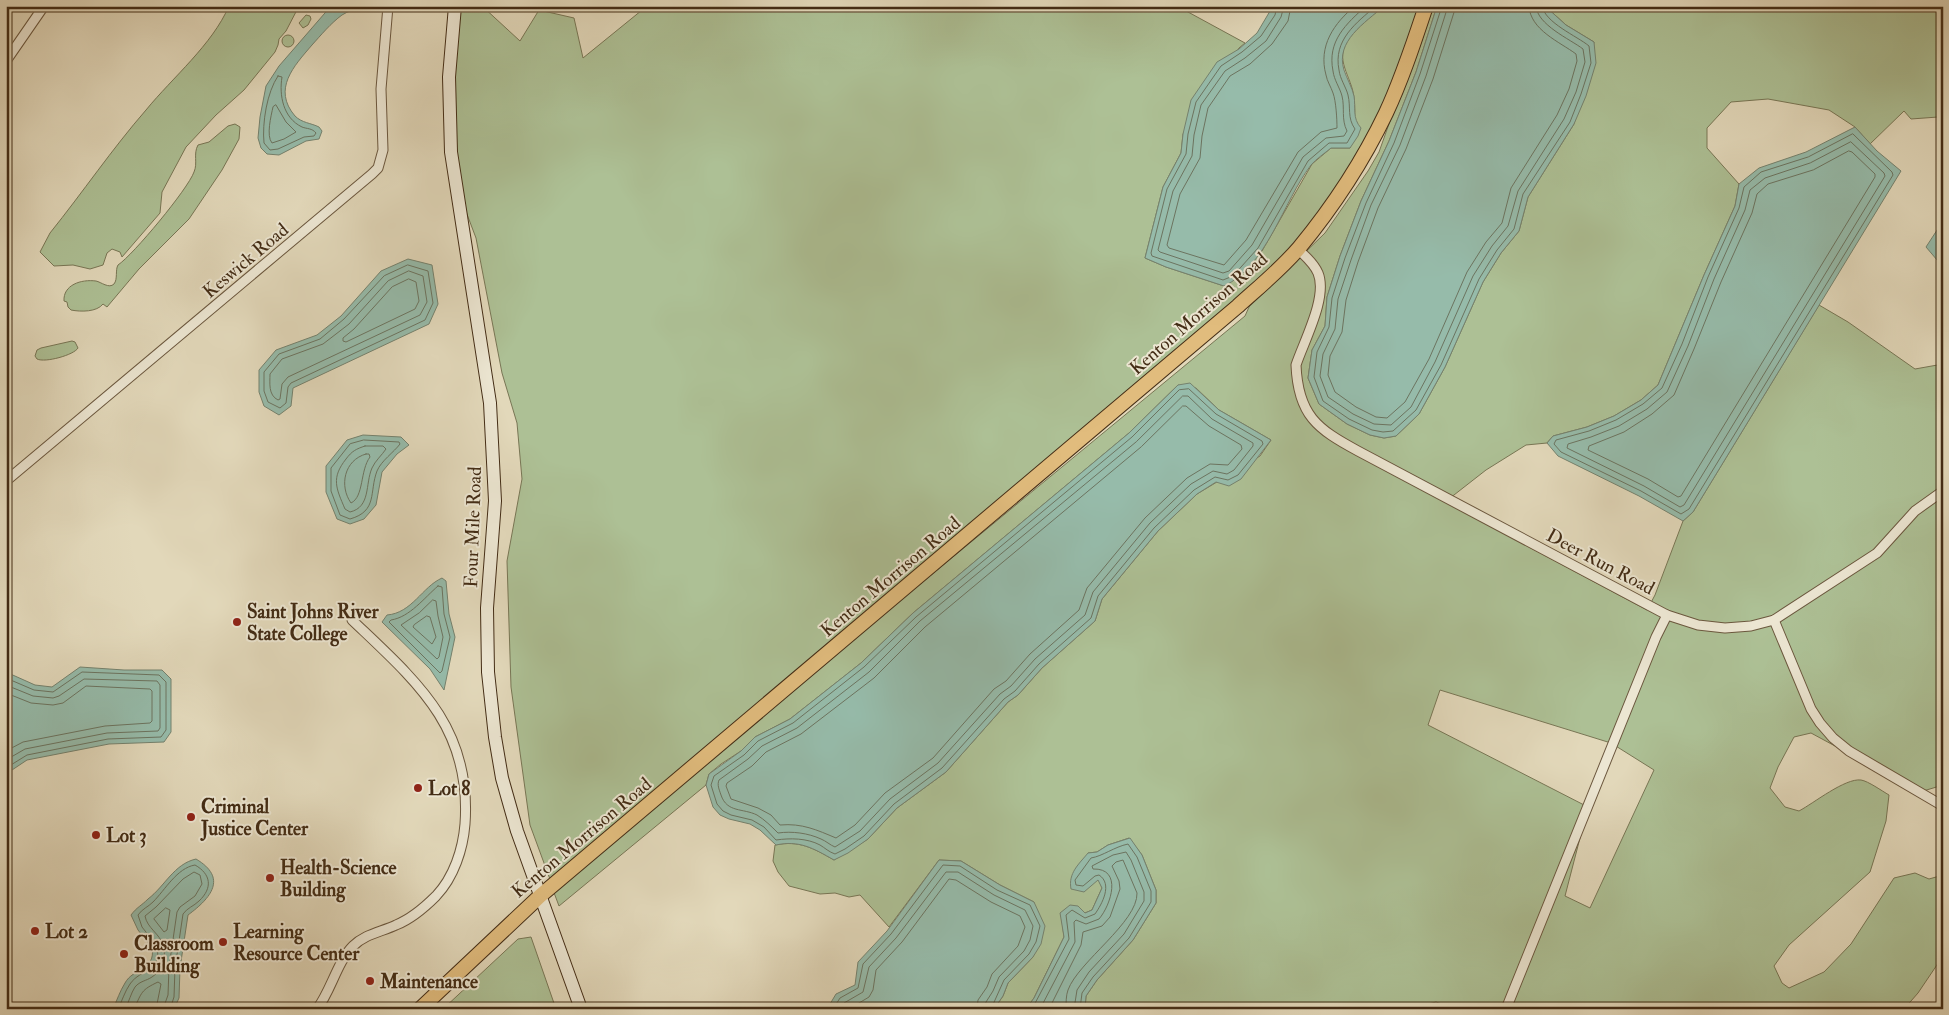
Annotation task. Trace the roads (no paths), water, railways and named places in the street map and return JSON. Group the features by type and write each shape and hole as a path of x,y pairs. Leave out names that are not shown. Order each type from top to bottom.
{"main road":[{"name":"Four Mile Road","path":"455,6 449,77 451,152 490,403 495,501 487,608 488,672 495,738 502,778 517,831 581,1009"},
{"name":"Kenton Morrison Road","path":"420,1009 540,896 1238,306 1280,268 1320,221 1364,153 1386,113 1405,67 1426,6"}],"street":[{"path":"6,61 44,6"},
{"name":"Keswick Road","path":"6,481 378,168 383,150 381,89 388,6"},
{"name":"Deer Run Road","path":"1298,248 1310,260 1318,273 1321,289 1319,304 1296,365 1300,395 1309,416 1320,429 1667,615 1656,637 1506,1009"},
{"path":"1667,615 1698,625 1725,628 1751,626 1774,620 1877,553 1915,511 1943,491"},
{"path":"317,1009 353,946 368,935 397,925 412,916 438,894 454,870 464,834 465,784 458,755 441,718 429,698 413,679 352,620"},
{"path":"1774,620 1803,692 1820,723 1827,731 1849,750 1943,806"}],"water":[{"path":"331,6 363,6 342,15 312,45 288,78 285,96 288,106 295,116 304,122 319,127 322,131 319,139 306,141 279,155 267,154 261,148 258,138 266,86 279,66"},
{"path":"1273,6 1384,6 1361,26 1348,41 1342,60 1355,100 1355,117 1361,128 1358,136 1350,148 1331,148 1311,165 1263,249 1239,277 1224,286 1145,258 1163,187 1181,153 1183,134 1191,100 1217,62 1239,49 1257,33"},
{"path":"1437,6 1545,6 1566,25 1594,42 1596,63 1586,96 1574,124 1528,197 1519,231 1501,253 1483,282 1445,367 1419,414 1396,436 1384,438 1370,435 1347,424 1319,404 1308,378 1312,350 1325,326 1327,297 1340,256 1361,201 1389,141 1416,72"},
{"path":"1855,127 1877,151 1901,171 1693,512 1683,521 1639,496 1558,456 1547,443 1553,436 1587,427 1614,416 1641,400 1658,385 1735,206 1739,184 1759,168 1806,152"},
{"path":"1943,221 1943,267 1926,247"},
{"path":"408,259 432,265 438,304 429,324 293,388 291,406 279,415 264,406 259,392 259,370 276,350 317,335 341,316 381,271"},
{"path":"1190,383 1219,410 1271,440 1241,479 1229,486 1216,482 1197,494 1158,531 1102,599 1095,621 1042,668 1018,695 1008,702 946,772 897,808 868,839 834,860 799,844 776,845 760,830 750,824 720,815 713,807 706,785 709,774 741,751 755,737 790,719 861,663 913,613 1129,433 1178,385"},
{"path":"363,435 401,437 409,445 397,454 382,472 376,505 364,519 350,524 337,519 326,492 326,466 347,440"},
{"path":"442,578 446,581 449,614 455,637 444,690 430,669 382,622 387,615 403,610 410,605 428,587"},
{"path":"80,667 162,670 171,679 171,732 164,742 109,744 27,760 6,774 6,672 35,685 52,687"},
{"path":"1130,838 1142,855 1156,890 1156,903 1133,940 1097,980 1086,996 1085,1009 1026,1009 1034,998 1064,937 1060,913 1070,905 1078,906 1085,913 1092,910 1102,888 1098,880 1084,892 1071,889 1071,878 1075,869 1088,853 1097,852 1108,845"},
{"path":"196,859 206,866 211,873 214,881 213,888 203,902 188,915 180,968 179,998 174,1009 113,1009 125,983 133,974 151,961 152,948 138,930 131,915 176,870"},
{"path":"939,860 961,861 1000,885 1034,902 1045,926 1041,944 1033,957 1008,983 1003,996 994,1009 827,1009 836,994 855,985 858,962 887,931"}],"place":[{"name":"Saint Johns River State College","path":"237,622"},
{"name":"Lot 8","path":"418,788"},
{"name":"Criminal Justice Center","path":"191,817"},
{"name":"Lot 3","path":"96,835"},
{"name":"Health-Science Building","path":"270,878"},
{"name":"Lot 2","path":"35,931"},
{"name":"Learning Resource Center","path":"223,942"},
{"name":"Classroom Building","path":"124,954"},
{"name":"Maintenance","path":"370,981"}]}
